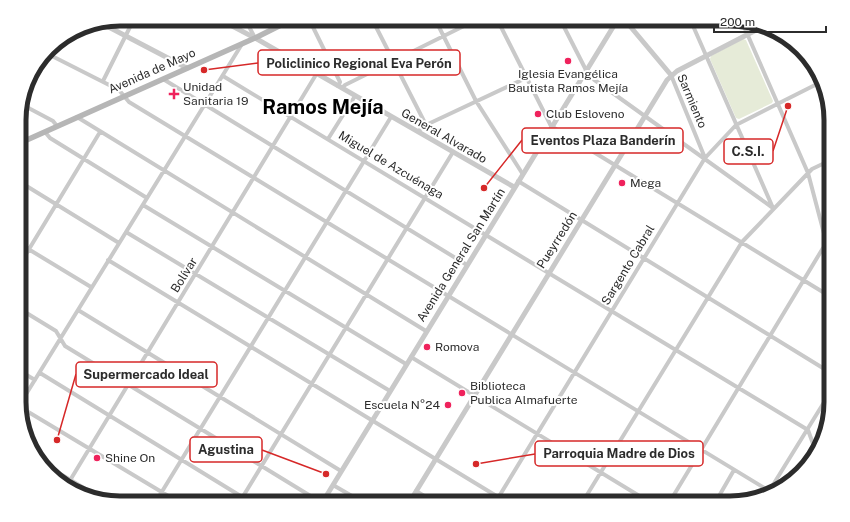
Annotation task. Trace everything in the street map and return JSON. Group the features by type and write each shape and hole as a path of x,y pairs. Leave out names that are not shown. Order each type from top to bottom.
{"main road":[{"name":"Avenida de Mayo","path":"26,140 255,38 278,26"}],"street":[{"path":"103,81 131,26"},
{"name":"General Alvarado","path":"232,26 317,73 514,187"},
{"path":"249,26 255,38"},
{"path":"312,26 340,82 340,87 464,26"},
{"path":"376,26 426,125"},
{"path":"438,26 476,101 522,173"},
{"path":"500,26 551,126 824,293"},
{"path":"564,26 589,76 773,208"},
{"name":"Avenida General San Martín","path":"326,496 410,356 614,26"},
{"name":"Sarmiento","path":"630,26 671,75 705,158"},
{"path":"693,26 773,208"},
{"path":"109,27 187,68"},
{"path":"744,27 808,173 824,226"},
{"name":"Pueyrredón","path":"413,496 614,165 671,75 757,30"},
{"path":"26,396 91,287 244,42"},
{"path":"51,56 119,90 129,102 512,333 765,489"},
{"name":"Bolívar","path":"70,480 274,147 317,73"},
{"name":"Miguel de Azcuénaga","path":"223,76 808,430"},
{"path":"163,78 467,265"},
{"path":"418,131 426,125 526,78"},
{"name":"Sargento Cabral","path":"500,496 705,158 736,125 817,84"},
{"path":"328,139 355,96"},
{"path":"27,107 52,120 57,126"},
{"path":"77,117 426,331"},
{"path":"159,496 391,117"},
{"path":"44,132 50,138 84,160 147,198"},
{"path":"26,255 100,132"},
{"path":"243,496 453,152"},
{"path":"586,496 742,242 808,173 824,164"},
{"path":"518,181 709,296 824,369"},
{"path":"26,186 119,243"},
{"path":"143,205 406,364"},
{"path":"126,232 390,391"},
{"path":"26,248 91,287"},
{"path":"673,496 770,336 824,251"},
{"path":"108,260 497,496"},
{"path":"78,310 147,354 281,434 341,472"},
{"path":"26,313 56,331 65,346 311,496"},
{"path":"410,356 640,496"},
{"path":"40,373 240,496"},
{"path":"26,375 35,380"},
{"path":"773,485 824,403"},
{"path":"27,410 169,496"},
{"path":"808,430 813,445"},
{"path":"719,496 734,470"},
{"path":"60,474 87,490"},
{"path":"333,485 352,496"},
{"path":"416,491 424,496"}],"green space":[{"path":"743,39 746,40 773,101 772,103 739,119 736,118 710,59 711,56"}],"place":[{"name":"Iglesia Evangélica Bautista Ramos Mejía","path":"568,61"},
{"name":"Policlinico Regional Eva Perón","path":"204,70"},
{"name":"Unidad Sanitaria 19","path":"174,94"},
{"name":"C.S.I.","path":"788,106"},
{"name":"Club Esloveno","path":"538,114"},
{"name":"Mega","path":"622,183"},
{"name":"Eventos Plaza Banderín","path":"484,188"},
{"name":"Romova","path":"427,347"},
{"name":"Biblioteca Publica Almafuerte","path":"462,393"},
{"name":"Escuela N°24","path":"448,405"},
{"name":"Supermercado Ideal","path":"57,440"},
{"name":"Shine On","path":"97,458"},
{"name":"Parroquia Madre de Dios","path":"476,464"},
{"name":"Agustina","path":"326,474"}],"district":[{"name":"Ramos Mejía","path":"323,107"}]}
